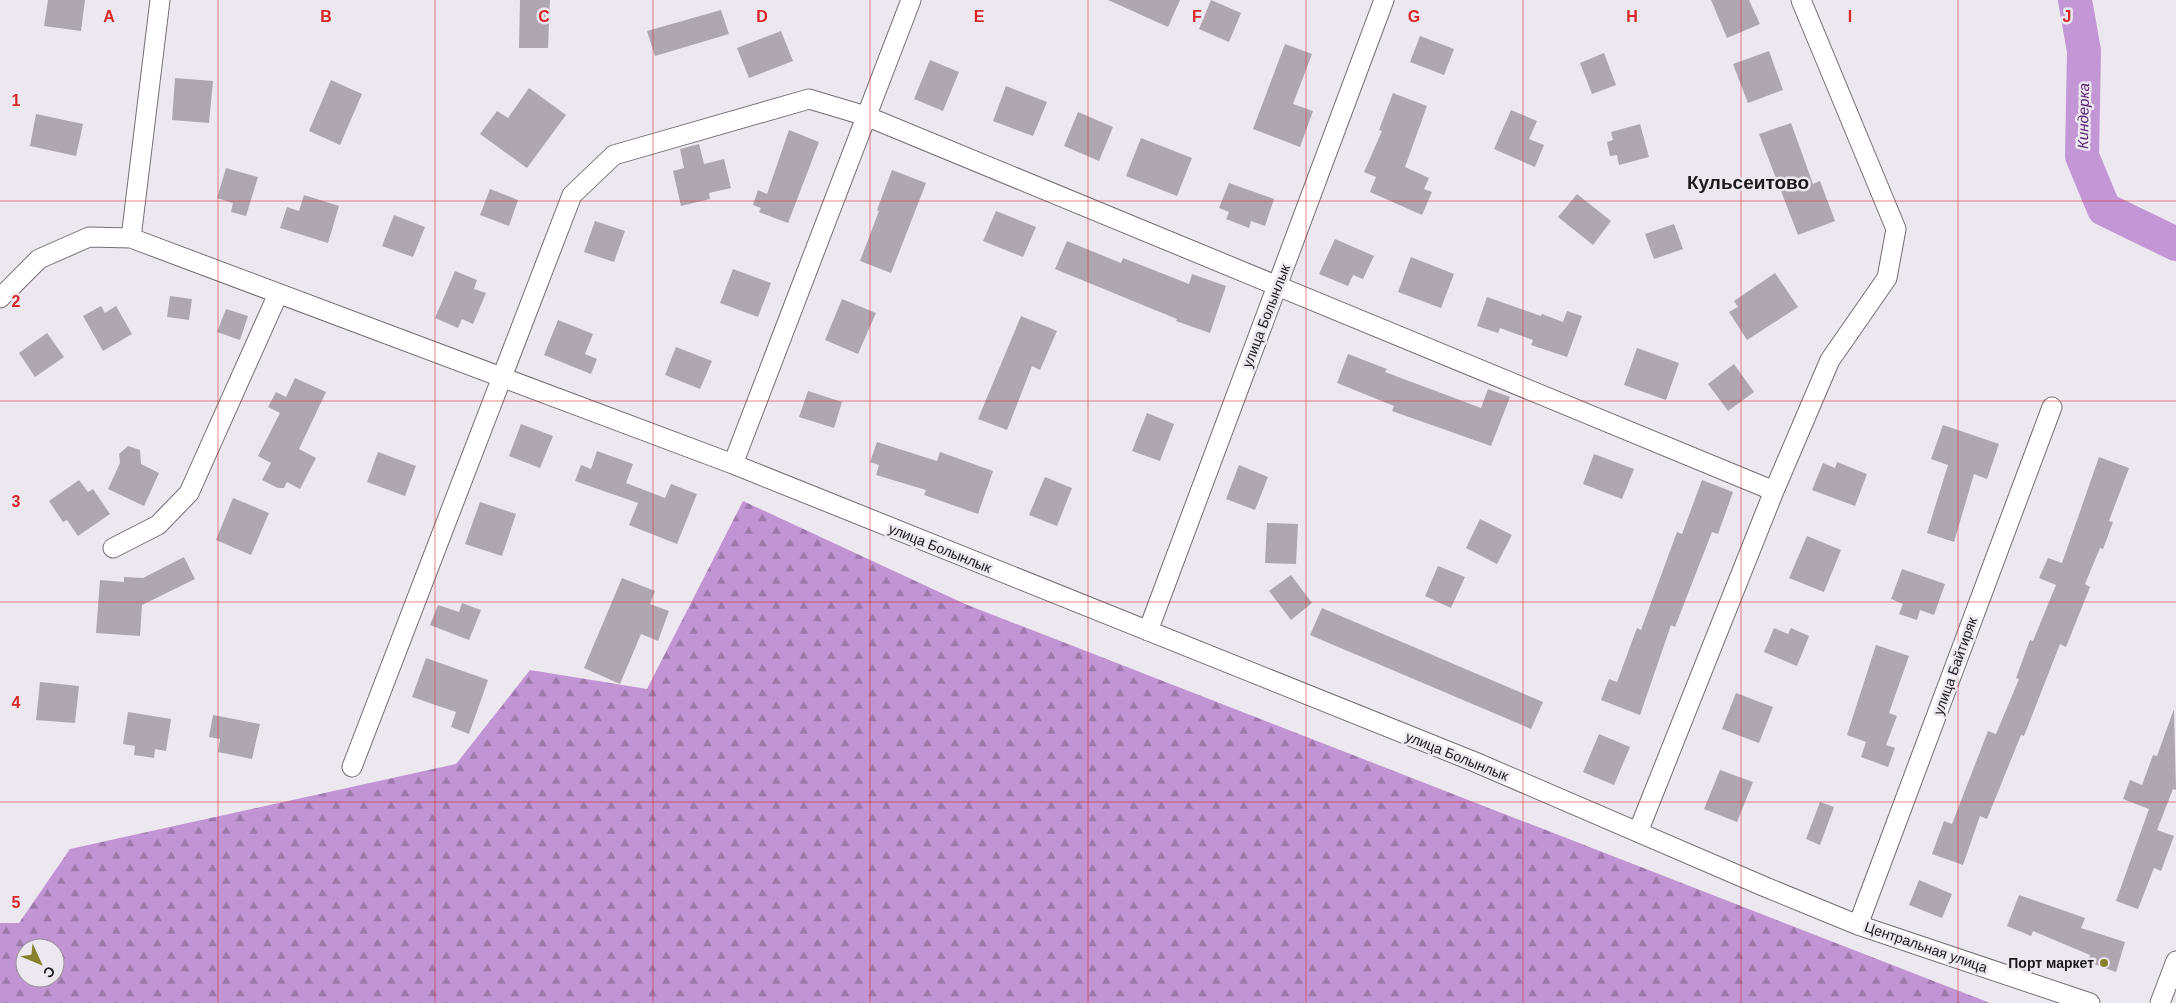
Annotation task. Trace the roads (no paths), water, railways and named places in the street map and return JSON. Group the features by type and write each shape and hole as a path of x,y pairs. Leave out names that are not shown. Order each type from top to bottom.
{"street":[{"path":"131,238 160,0"},
{"path":"732,464 911,0"},
{"name":"улица Болынлык","path":"1148,631 1384,0"},
{"path":"1638,832 1774,491 1830,360 1887,278 1896,229 1801,0"},
{"path":"352,767 572,196 614,155 809,99 866,116 1774,491"},
{"name":"улица Болынлык","path":"0,298 39,260 89,237 131,238 732,464 1466,758 1763,886"},
{"path":"113,548 158,525 189,493 278,294"},
{"name":"улица Байтиряк","path":"1858,925 2052,407"},
{"name":"Центральная улица","path":"1763,886 1858,925 2090,1003"},
{"path":"2160,1003 2176,961"}],"waterway":[{"name":"Киндерка","path":"2075,0 2084,51 2082,156 2104,209 2176,244"}],"place":[{"name":"Порт маркет","path":"2104,963"}],"district":[{"name":"Кульсеитово","path":"1748,182"}]}
